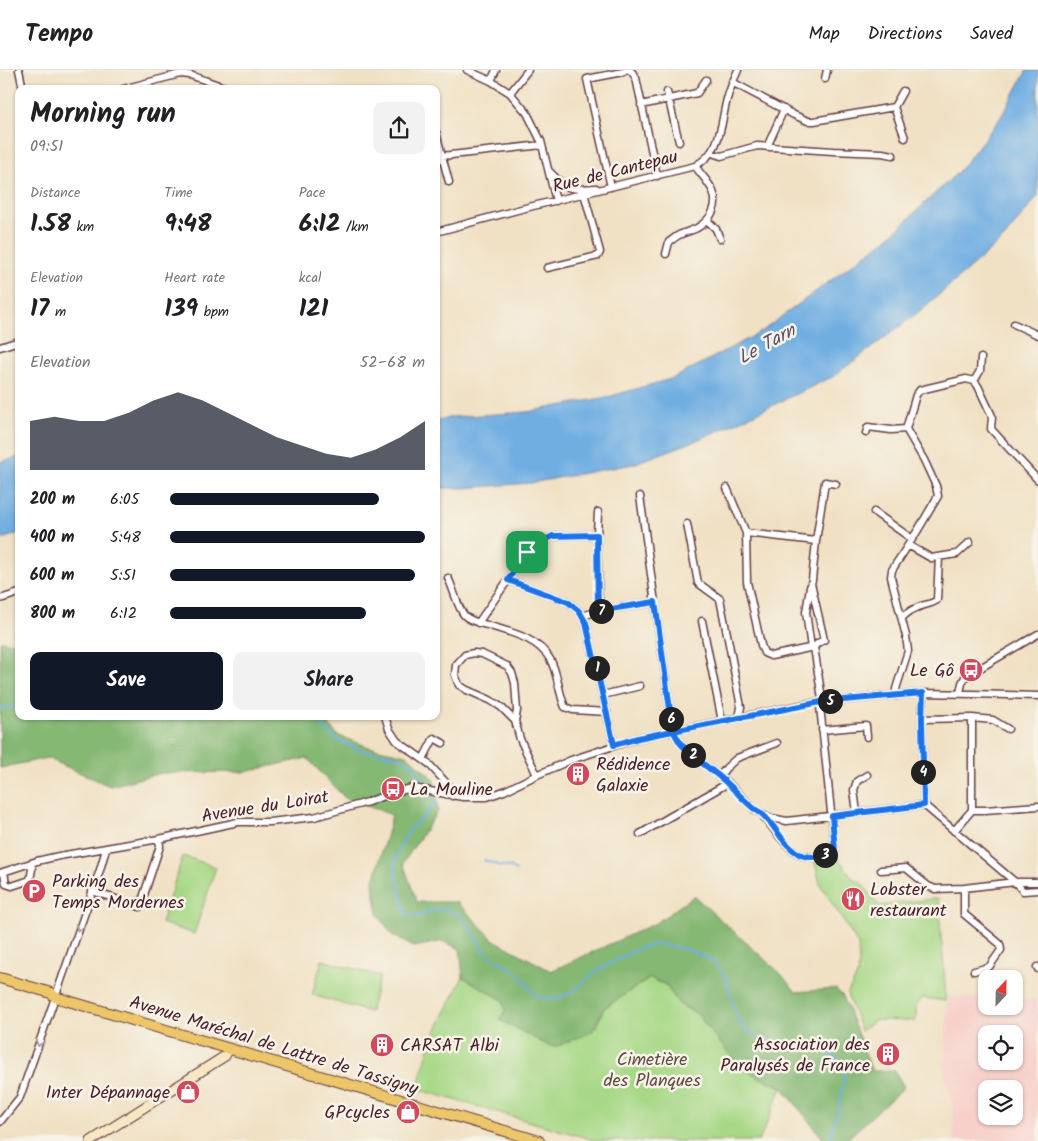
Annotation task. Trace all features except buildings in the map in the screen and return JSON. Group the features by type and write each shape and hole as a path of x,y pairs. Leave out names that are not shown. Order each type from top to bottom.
{"main road":[{"name":"Avenue Maréchal de Lattre de Tassigny","path":"0,978 51,993 54,997 539,1141"},
{"path":"0,985 46,999 54,997"},
{"path":"91,1141 225,1056 229,1049"}],"street":[{"path":"19,70 22,85"},
{"path":"467,70 491,81 510,93 527,113 542,145 556,201"},
{"path":"491,81 496,70"},
{"path":"510,93 528,70"},
{"path":"549,171 560,183 568,188 610,187 601,130 588,79 625,70"},
{"path":"629,70 636,78 657,176"},
{"path":"738,70 727,99 718,142 712,153 721,156 757,146 893,155"},
{"path":"825,79 827,70"},
{"path":"138,85 192,72 213,85"},
{"path":"641,105 697,93 706,80"},
{"path":"732,82 808,121 894,107"},
{"path":"903,91 894,107 905,138"},
{"path":"667,92 679,142"},
{"path":"767,147 784,110"},
{"path":"442,156 542,145"},
{"path":"440,148 449,182"},
{"name":"Rue de Cantepau","path":"440,231 695,166 703,162 712,153"},
{"path":"666,254 669,242 697,228 707,220 716,200 710,185 695,166"},
{"path":"547,268 598,256 600,252 584,193"},
{"path":"707,220 716,229 720,239"},
{"path":"1014,324 1038,335"},
{"path":"0,347 15,342"},
{"path":"974,381 980,371 981,358"},
{"path":"896,696 896,689 908,651 902,618 891,577 892,570 938,496 936,486 928,469 906,429 916,395 920,390 966,379 974,381 992,416 991,429 1035,473 1038,480"},
{"path":"866,434 868,427 891,430 906,429"},
{"path":"762,814 782,839 801,855 821,857 835,850 822,730 820,706 822,699 806,612 825,482 836,484"},
{"path":"727,488 746,533 747,582 764,653 771,656 812,648 818,642 824,640 811,583"},
{"path":"640,496 673,731 681,744 728,783 755,810 771,818 787,820 924,805 1015,882 1023,891 1038,890"},
{"path":"598,512 598,611"},
{"path":"874,512 930,558 957,554 970,542"},
{"path":"687,524 698,583 720,599 741,707 740,718"},
{"path":"746,533 816,542"},
{"path":"478,623 527,552 553,536 597,535"},
{"path":"902,618 907,612 937,600 939,557"},
{"path":"448,578 466,616 478,623 514,633 529,640 549,657 554,666 565,706 573,710 607,712"},
{"path":"508,580 568,602 579,611 586,623 614,745"},
{"path":"0,599 15,594"},
{"path":"582,616 598,611 655,602"},
{"path":"702,621 722,721"},
{"path":"960,693 965,677 1038,634"},
{"path":"515,721 496,703 459,685 455,675 456,665 465,655 482,654 507,666 512,673 515,683 517,711 515,721 520,739 537,775"},
{"path":"603,695 640,686"},
{"path":"923,693 924,805"},
{"path":"386,720 389,730 397,742 428,763 450,787 452,796 483,797 504,792 571,760 638,738 821,702 923,693 1038,696"},
{"path":"922,719 972,718 994,720 1008,730"},
{"path":"954,831 972,810 972,718"},
{"path":"822,730 866,726 867,737"},
{"path":"423,759 434,738 443,743"},
{"path":"719,777 737,758 777,743"},
{"path":"857,813 854,790 857,781 867,775"},
{"path":"640,834 728,783"},
{"name":"Avenue du Loirat","path":"31,863 30,880 12,886 6,884 2,872 31,863 58,856 159,840 238,822 270,822 314,816 413,788 452,796"},
{"path":"972,810 1038,806"},
{"path":"92,891 140,907 160,846 159,840"},
{"path":"0,1122 20,1097 106,849"},
{"path":"881,870 906,868 928,886 935,888 964,888 1015,882 1038,882"},
{"path":"964,888 964,914 1000,944 1002,950 989,966 974,971"}],"shaded area":[{"path":"948,997 978,998 978,1015 1023,1015 1023,999 1038,1000 1038,1141 954,1141 954,1110 944,1072"}],"green space":[{"path":"0,641 15,643 15,720 325,720 337,735 369,747 407,755 434,779 438,811 403,863 417,902 457,902 494,940 551,971 656,923 694,896 780,973 796,992 836,989 843,996 872,1071 895,1071 904,1087 845,1141 824,1140 782,1087 759,1077 737,1064 697,1014 679,1004 666,985 650,978 604,1008 592,1032 557,1046 549,1046 500,1020 505,1010 503,1000 463,977 460,949 443,941 414,947 392,935 378,914 373,884 392,815 345,798 307,758 245,772 161,773 110,786 47,758 0,768"},
{"path":"835,854 855,881 860,881 879,906 938,898 946,1001 923,998 916,1006 916,1021 875,1020 861,1031 847,994 857,976 859,963 858,944 820,884 814,859 823,859"},
{"path":"183,856 216,867 194,934 161,923"},
{"path":"322,960 380,976 370,1012 312,995"},
{"name":"Cimetière des Planques","path":"463,977 503,1000 505,1010 500,1020 591,1032 596,1027 604,1008 650,978 666,985 679,1004 697,1013 737,1064 759,1077 782,1087 759,1141 597,1141 417,1089 431,1041"}],"water":[{"name":"Le Tarn","path":"1027,70 1038,70 1038,196 1004,238 916,314 834,376 695,441 633,464 531,483 440,488 440,420 452,417 527,412 608,397 674,378 761,332 888,238 959,171 1001,117"},
{"path":"15,458 15,534 0,540 0,462"}],"waterway":[{"path":"0,709 15,706"},
{"path":"316,720 336,739 359,750 398,756 413,765 421,777 431,785 432,789"},
{"path":"433,794 435,801 431,809 410,829 395,859 395,870 406,914 413,917 432,910 443,909 460,915 484,951 511,968 523,979 530,990 539,997 554,999 573,992 598,970 642,947 658,944 680,948 713,961 727,979 739,1022 750,1033 759,1038 823,1050 834,1056 842,1064 845,1075 838,1112 831,1135 832,1141"},
{"path":"484,860 510,867 516,871"}],"place":[{"name":"Le Gô","path":"971,670"},
{"name":"Rédidence Galaxie","path":"578,774"},
{"name":"La Mouline","path":"393,789"},
{"name":"Parking des Temps Mordernes","path":"34,891"},
{"name":"Lobster restaurant","path":"853,899"},
{"name":"CARSAT Albi","path":"382,1045"},
{"name":"Association des Paralysés de France","path":"888,1054"},
{"name":"Inter Dépannage","path":"188,1092"},
{"name":"GPcycles","path":"408,1112"}],"route":[{"path":"527,552 508,580 568,602 579,611 586,623 614,745 673,731 681,744 728,783 755,810 762,814 793,850 808,857 821,857 835,850 832,816 924,805 923,693 821,702 673,731 655,602 598,611 597,535 553,536 527,552"}]}
